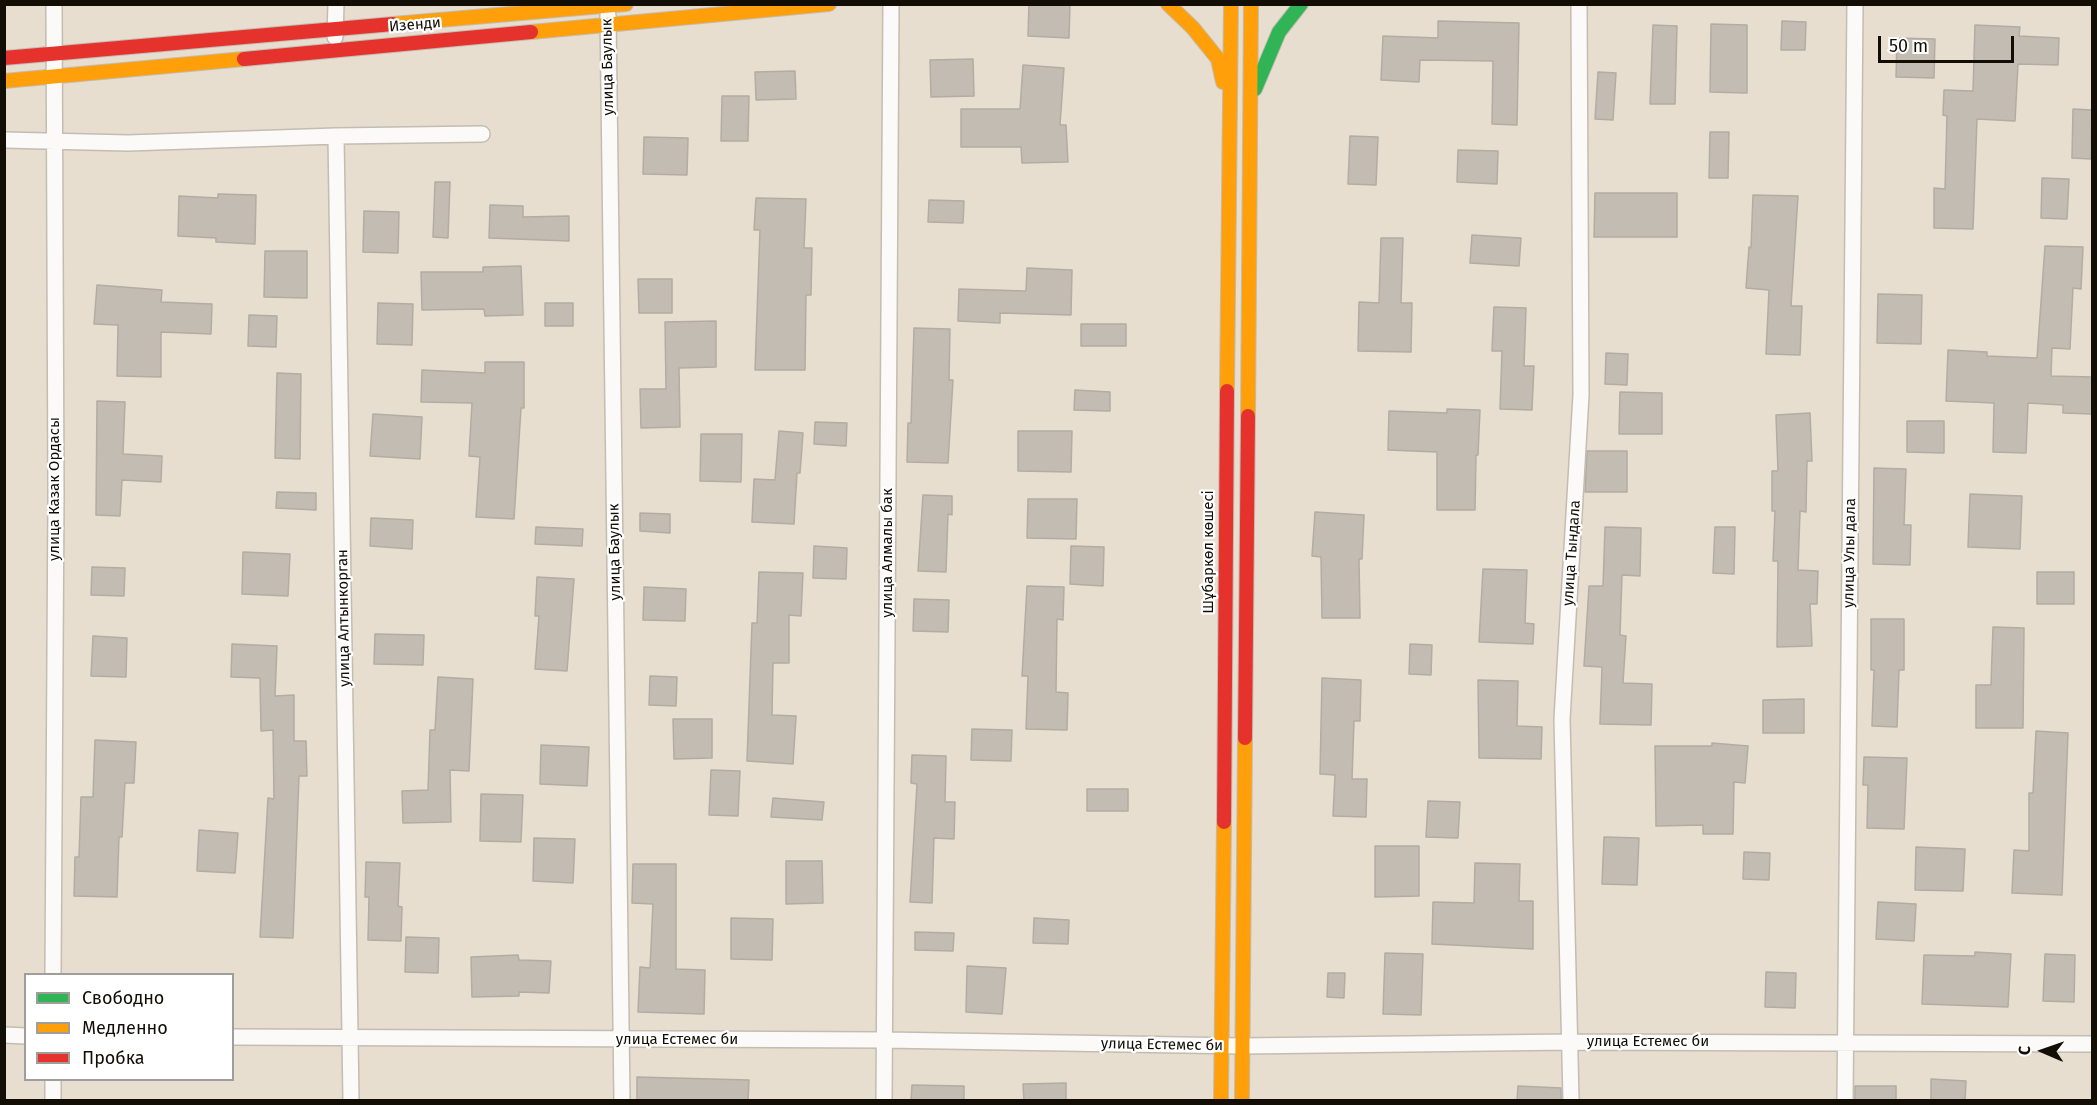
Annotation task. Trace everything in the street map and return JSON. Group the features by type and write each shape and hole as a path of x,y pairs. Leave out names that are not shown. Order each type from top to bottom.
{"street":[{"name":"улица Казак Ордасы","path":"53,973 56,496 54,4"},
{"path":"335,49 336,4"},
{"name":"Изенди","path":"4,58 626,4"},
{"name":"Изенди","path":"4,81 829,4"},
{"name":"улица Алмалы бак","path":"884,1101 891,4"},
{"path":"1168,4 1194,28 1218,59 1229,112"},
{"name":"Шұбаркөл көшесі","path":"1221,1101 1231,4"},
{"path":"1242,1101 1251,4"},
{"path":"1249,110 1264,63 1288,16 1301,4"},
{"name":"улица Тындала","path":"1571,1101 1562,719 1581,395 1579,4"},
{"name":"улица Улы дала","path":"1845,1101 1855,4"},
{"name":"улица Баулык","path":"608,5 622,1101"},
{"path":"4,140 54,139 128,143 482,134"},
{"name":"улица Алтынкорган","path":"336,136 351,1101"},
{"path":"4,1035 24,1036"},
{"name":"улица Естемес би","path":"234,1037 885,1040 1221,1046 1571,1042 2092,1044"},
{"path":"53,1081 53,1101"}],"building":[{"path":"1029,4 1070,4 1069,38 1028,36"},
{"path":"1438,21 1519,23 1517,125 1492,124 1493,61 1420,60 1419,82 1381,80 1383,36 1438,38"},
{"path":"1782,21 1806,22 1805,50 1781,50"},
{"path":"1711,24 1747,25 1747,93 1710,92"},
{"path":"1653,25 1677,26 1675,104 1650,104"},
{"path":"1975,25 2020,27 2019,36 2059,38 2058,65 2018,64 2015,121 1977,119 1973,229 1934,228 1934,188 1945,189 1947,116 1943,115 1944,90 1973,91"},
{"path":"1897,38 1935,39 1934,78 1896,77"},
{"path":"973,59 974,96 931,97 930,60"},
{"path":"1023,65 1064,68 1060,125 1066,125 1068,162 1022,163 1021,147 961,147 961,109 1020,109"},
{"path":"795,71 796,99 756,100 755,72"},
{"path":"1598,72 1616,73 1613,120 1595,119"},
{"path":"722,96 749,96 748,141 721,141"},
{"path":"2073,109 2092,110 2091,159 2072,158"},
{"path":"1710,132 1729,132 1728,178 1709,178"},
{"path":"1350,136 1378,137 1376,185 1348,184"},
{"path":"644,137 688,138 687,175 643,174"},
{"path":"1458,150 1498,151 1497,184 1457,182"},
{"path":"2042,178 2069,179 2067,219 2041,218"},
{"path":"435,182 450,182 448,238 433,237"},
{"path":"1595,193 1677,193 1677,237 1594,237"},
{"path":"218,194 256,195 255,244 216,242 216,238 178,236 179,196 218,198"},
{"path":"1753,195 1798,196 1791,306 1802,306 1800,355 1766,354 1769,290 1746,288 1749,247 1751,248"},
{"path":"756,198 806,199 804,248 812,248 811,295 806,295 805,370 755,370 760,230 754,230"},
{"path":"929,200 964,201 963,223 928,222"},
{"path":"490,205 523,206 523,217 569,216 569,241 489,238"},
{"path":"364,211 399,212 398,253 363,252"},
{"path":"1472,235 1521,238 1519,266 1470,263"},
{"path":"1381,238 1403,238 1401,303 1412,303 1411,352 1358,351 1359,302 1379,303"},
{"path":"2045,246 2083,247 2081,289 2073,288 2070,349 2052,348 2051,376 2092,377 2092,414 2063,413 2063,405 2028,403 2026,453 1993,452 1994,403 1946,401 1948,350 1987,352 1987,356 2037,358"},
{"path":"265,251 307,251 307,298 264,297"},
{"path":"521,266 523,315 485,316 484,309 422,310 421,272 483,272 483,267"},
{"path":"1027,268 1072,270 1071,315 1000,313 1000,323 958,321 959,289 1026,291"},
{"path":"638,279 672,279 672,313 639,313"},
{"path":"97,285 162,290 161,302 212,304 211,334 161,332 161,377 117,376 118,325 94,324"},
{"path":"1878,294 1922,295 1921,344 1877,343"},
{"path":"378,303 413,304 412,345 377,344"},
{"path":"545,303 573,303 573,326 545,326"},
{"path":"1494,307 1526,308 1524,366 1534,366 1532,410 1500,409 1502,351 1492,351"},
{"path":"249,315 277,316 276,347 248,346"},
{"path":"716,321 716,367 679,368 680,427 641,428 640,389 666,389 665,322"},
{"path":"1081,324 1126,324 1126,346 1081,346"},
{"path":"914,328 950,329 949,380 953,380 948,463 907,462 908,423 911,423"},
{"path":"1606,353 1628,354 1627,385 1605,384"},
{"path":"485,362 524,362 524,408 521,408 514,519 476,517 480,457 469,456 472,403 421,402 422,370 485,373"},
{"path":"277,373 301,374 300,459 275,458"},
{"path":"1075,390 1110,392 1110,411 1074,410"},
{"path":"1620,392 1662,393 1662,434 1619,434"},
{"path":"97,401 125,402 123,454 162,456 161,482 122,480 120,516 96,515"},
{"path":"1447,409 1480,410 1475,510 1437,510 1437,452 1388,450 1389,411 1447,413"},
{"path":"1810,413 1812,461 1807,461 1806,512 1800,511 1798,570 1818,571 1817,604 1810,604 1812,646 1777,647 1778,561 1773,561 1775,511 1772,511 1772,471 1778,471 1776,415"},
{"path":"373,414 422,417 420,459 370,456"},
{"path":"1907,421 1944,421 1944,453 1907,452"},
{"path":"815,422 847,423 846,446 814,444"},
{"path":"779,431 803,433 800,473 797,473 794,524 752,522 754,479 775,480"},
{"path":"1018,431 1072,431 1071,472 1018,471"},
{"path":"701,434 742,434 741,482 700,481"},
{"path":"1587,451 1627,451 1627,492 1585,492"},
{"path":"1874,468 1906,469 1904,525 1911,525 1910,565 1873,564"},
{"path":"277,492 316,493 316,510 276,508"},
{"path":"1970,494 2022,496 2020,549 1968,547"},
{"path":"923,495 952,496 952,515 948,514 946,572 918,571"},
{"path":"1028,499 1077,499 1076,539 1027,538"},
{"path":"1315,512 1364,515 1362,559 1359,559 1360,618 1322,618 1321,557 1312,556"},
{"path":"640,513 670,514 670,533 640,531"},
{"path":"371,518 413,520 412,549 370,546"},
{"path":"536,527 583,529 582,546 535,544"},
{"path":"1605,527 1641,528 1640,576 1622,575 1620,635 1626,636 1623,683 1652,684 1651,725 1600,724 1602,667 1584,666 1589,586 1603,586"},
{"path":"1715,527 1735,527 1734,574 1713,573"},
{"path":"814,546 847,548 846,579 813,578"},
{"path":"1071,546 1104,547 1103,586 1070,584"},
{"path":"243,552 290,554 288,596 242,594"},
{"path":"92,567 125,568 124,596 91,595"},
{"path":"1483,569 1527,570 1525,623 1534,624 1533,644 1479,642"},
{"path":"759,572 803,573 801,616 789,615 789,663 773,663 772,715 796,716 793,764 747,761 752,623 757,623"},
{"path":"2037,572 2074,572 2074,604 2037,604"},
{"path":"537,577 574,579 567,671 535,669 539,616 535,616"},
{"path":"1027,586 1064,587 1063,620 1057,619 1056,692 1068,693 1067,730 1026,729 1028,676 1022,676"},
{"path":"644,587 686,589 685,621 643,620"},
{"path":"914,599 949,600 948,632 913,631"},
{"path":"1871,619 1904,619 1904,670 1899,670 1897,727 1872,726 1874,670 1871,670"},
{"path":"1993,627 2024,628 2023,728 1976,728 1976,685 1991,685"},
{"path":"375,634 424,635 423,665 374,664"},
{"path":"93,636 127,638 126,677 91,676"},
{"path":"232,644 277,646 275,696 294,695 294,741 306,741 307,776 299,776 293,938 260,937 268,798 274,799 273,730 261,731 260,678 231,677"},
{"path":"1410,644 1432,645 1431,675 1409,674"},
{"path":"650,676 677,677 676,706 649,705"},
{"path":"438,677 473,679 469,771 450,770 451,822 403,823 402,791 428,790 430,730 435,730"},
{"path":"1322,678 1361,680 1360,721 1354,721 1352,779 1367,779 1366,817 1333,816 1335,775 1320,774"},
{"path":"1478,680 1518,681 1517,726 1542,727 1541,759 1479,758"},
{"path":"1804,699 1804,733 1763,733 1763,700"},
{"path":"673,719 712,719 712,758 674,759"},
{"path":"972,729 1012,730 1011,761 971,760"},
{"path":"2036,731 2068,733 2062,895 2012,893 2014,850 2029,851 2029,793 2033,793"},
{"path":"95,740 136,742 134,783 125,783 122,837 119,837 117,897 74,896 75,857 79,857 81,797 93,797"},
{"path":"1712,743 1748,746 1745,783 1734,782 1733,834 1703,834 1703,825 1656,826 1655,746 1712,746"},
{"path":"541,745 589,747 587,786 540,784"},
{"path":"912,755 946,756 945,802 955,802 954,839 934,838 932,903 910,902 917,784 911,783"},
{"path":"1864,757 1907,758 1904,829 1867,828 1868,785 1863,785"},
{"path":"711,770 740,771 738,816 709,815"},
{"path":"1087,789 1128,789 1128,811 1087,811"},
{"path":"481,794 523,795 521,842 480,841"},
{"path":"773,798 824,802 822,820 771,817"},
{"path":"1428,801 1460,802 1458,838 1426,837"},
{"path":"199,830 238,833 235,873 197,871"},
{"path":"1604,837 1639,838 1637,885 1602,884"},
{"path":"534,838 575,839 573,883 533,881"},
{"path":"1375,846 1419,846 1419,896 1375,897"},
{"path":"1916,847 1965,849 1963,891 1915,890"},
{"path":"1744,852 1770,853 1769,880 1743,879"},
{"path":"786,861 822,861 823,903 786,904"},
{"path":"366,862 400,863 398,906 402,907 401,941 368,940 369,897 365,897"},
{"path":"1475,863 1520,864 1519,901 1533,901 1533,949 1432,944 1433,902 1474,903"},
{"path":"633,864 676,864 676,969 705,970 704,1014 638,1012 640,967 650,968 653,904 632,903"},
{"path":"1878,902 1916,904 1914,941 1876,939"},
{"path":"731,918 773,919 772,960 731,959"},
{"path":"1034,918 1069,920 1068,944 1033,943"},
{"path":"915,932 954,933 953,951 915,950"},
{"path":"406,937 439,938 438,973 405,972"},
{"path":"1975,952 2011,954 2008,1007 1922,1004 1924,955 1975,956"},
{"path":"1385,953 1423,954 1421,1015 1383,1014"},
{"path":"2045,954 2075,955 2074,1002 2043,1001"},
{"path":"518,955 519,960 551,961 549,993 519,992 519,996 472,997 471,957"},
{"path":"967,966 1006,968 1002,1014 966,1012"},
{"path":"1766,972 1796,973 1795,1008 1765,1007"},
{"path":"1328,973 1345,973 1344,998 1327,997"},
{"path":"637,1077 749,1080 748,1101 637,1100"},
{"path":"1931,1079 1966,1081 1965,1101 1931,1100"},
{"path":"1066,1083 1066,1101 1024,1101 1023,1084"},
{"path":"912,1085 964,1086 964,1101 911,1101"},
{"path":"1518,1086 1561,1088 1561,1101 1517,1101"},
{"path":"1855,1086 1896,1086 1896,1101 1855,1101"}],"traffic: fast":[{"path":"1255,89 1279,32 1301,4"}],"traffic: slow":[{"path":"393,24 626,4"},
{"path":"531,32 829,4"},
{"path":"1168,4 1193,28 1218,59 1223,82"},
{"path":"1227,391 1231,4"},
{"path":"1248,416 1251,4"},
{"path":"4,81 244,59"},
{"path":"1242,1100 1245,738"},
{"path":"1221,1100 1224,822"}],"traffic: jam":[{"path":"4,58 393,24"},
{"path":"244,59 531,32"},
{"path":"1224,822 1227,391"},
{"path":"1245,738 1248,416"}]}
